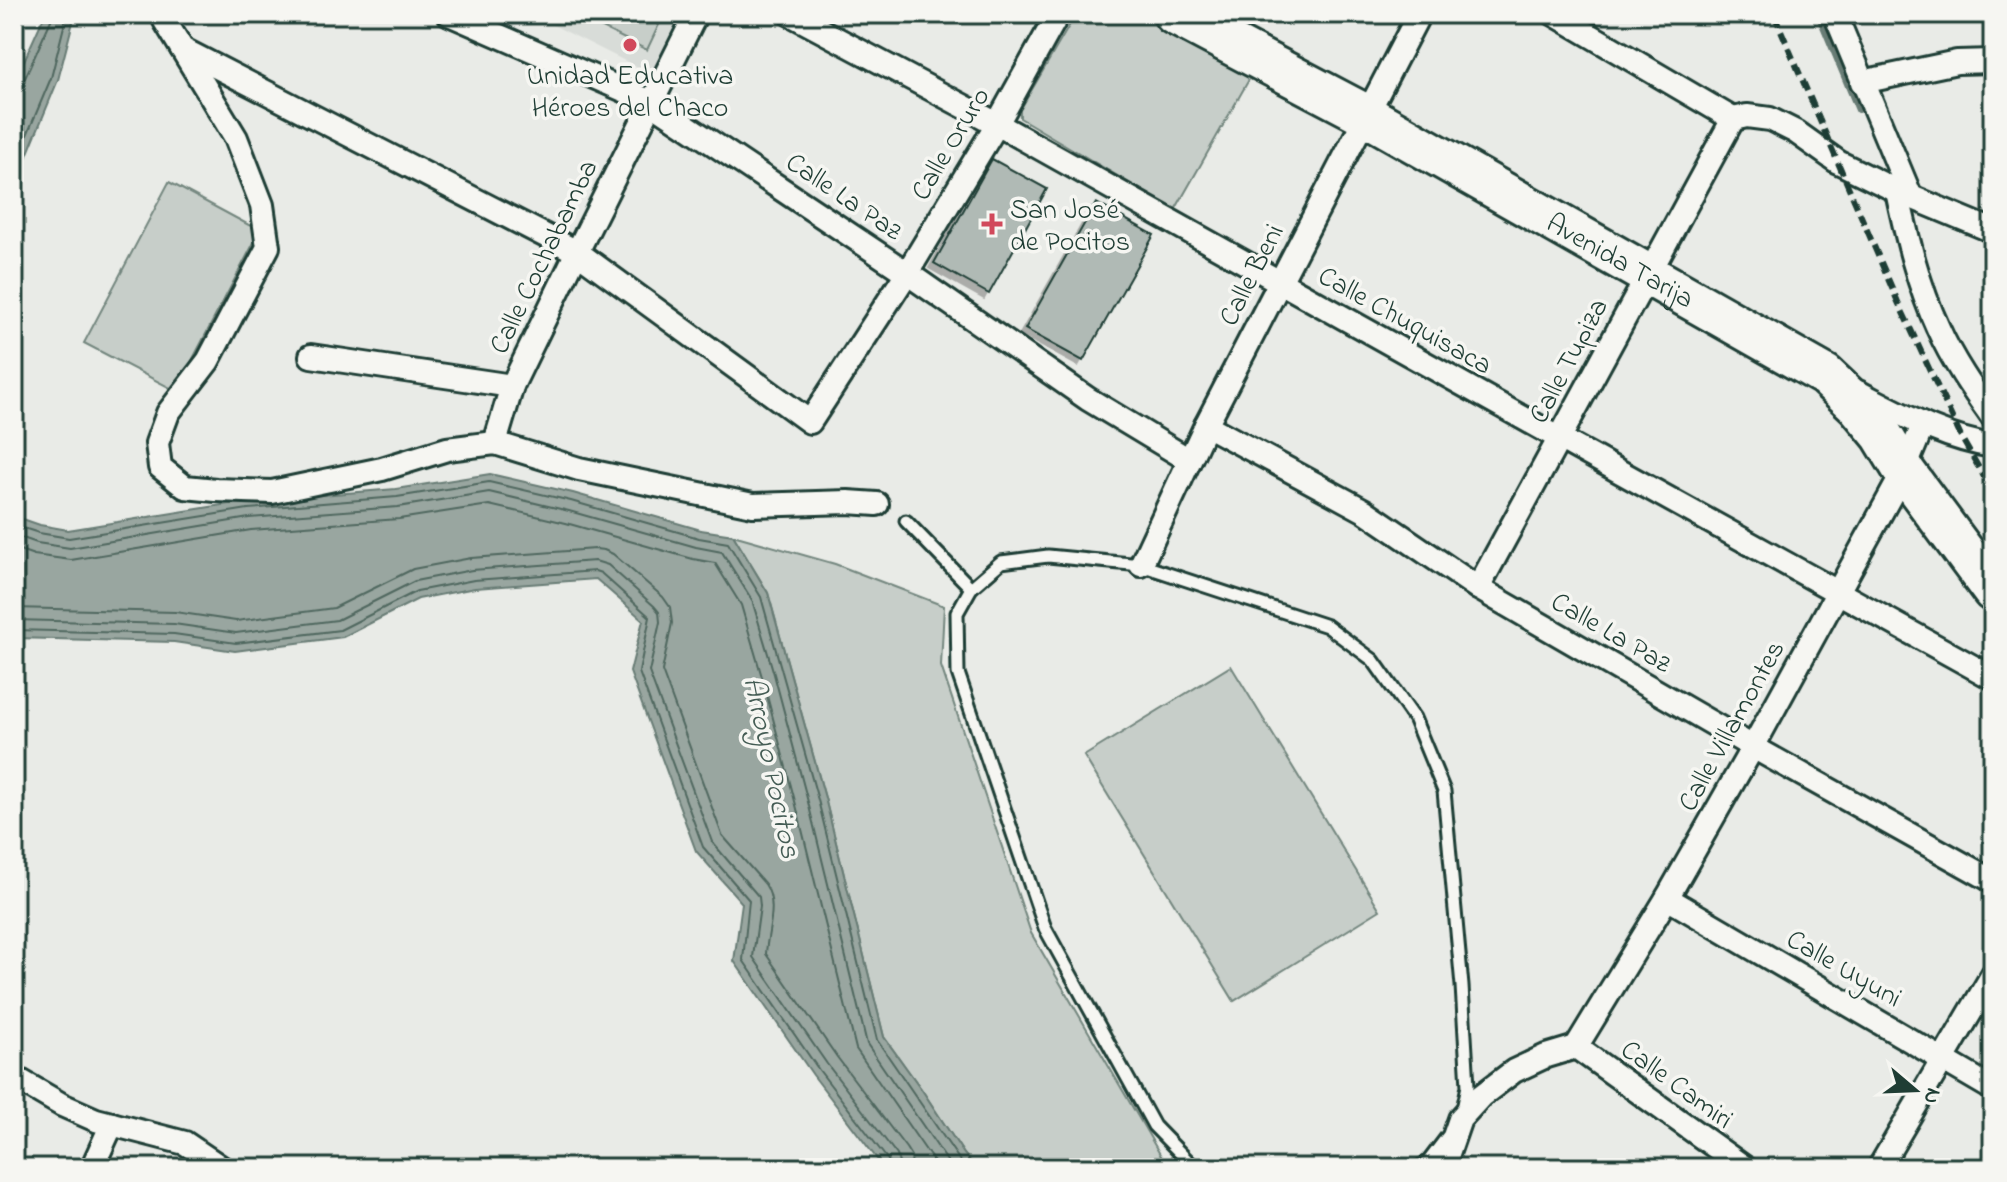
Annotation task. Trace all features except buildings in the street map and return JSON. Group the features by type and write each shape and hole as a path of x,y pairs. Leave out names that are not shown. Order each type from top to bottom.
{"highway":[{"name":"Avenida Tarija","path":"1174,14 1366,115 1825,375 1858,406 1882,435 1904,471 1993,591"}],"street":[{"path":"166,14 165,21 236,138 262,205 268,247 208,361 168,413 157,443 160,467 185,487 272,492 382,469 447,449 495,443 579,469 753,505 877,504"},
{"name":"Calle La Paz","path":"449,14 651,102 907,273 1088,399 1189,460"},
{"name":"Calle Cochabamba","path":"495,443 512,386 696,14"},
{"name":"Calle Chuquisaca","path":"790,14 997,124 1993,678"},
{"name":"Calle Oruro","path":"577,252 810,422 907,273 997,124 1058,14"},
{"name":"Calle Beni","path":"1141,565 1206,425 1419,14"},
{"path":"1554,14 1733,119 1747,116 1770,119 1796,132 1838,162 1993,231"},
{"path":"1835,14 1904,194 1910,252 1938,328 1964,376 1993,418"},
{"path":"182,49 577,252"},
{"path":"1862,82 1957,62 1993,61"},
{"name":"Calle Tupiza","path":"1478,588 1733,119"},
{"path":"311,356 512,386"},
{"path":"1825,375 1923,425 1992,447"},
{"name":"Calle La Paz","path":"1206,425 1365,511 1478,588 1993,881"},
{"name":"Calle Villamontes","path":"1576,1047 1667,898 1753,747 1904,471 1923,425"},
{"name":"Calle Uyuni","path":"1667,898 1993,1089"},
{"path":"1879,1168 1993,974"},
{"path":"1443,1168 1460,1119 1481,1096 1514,1071 1546,1056 1576,1047"},
{"name":"Calle Camiri","path":"1576,1047 1745,1168"},
{"path":"14,1077 62,1105 96,1120 185,1143 222,1168"},
{"path":"92,1168 112,1124"}],"lane":[{"path":"906,521 971,588"},
{"path":"1204,1168 1192,1166 1154,1126 1045,928 958,673 957,613 971,588 1001,562 1048,556 1141,565 1327,626 1373,660 1414,718 1444,791 1468,1086 1460,1119 1428,1162 1417,1168"}],"shaded area":[{"name":"Unidad Educativa Héroes del Chaco","path":"531,14 683,14 653,75"},
{"path":"574,14 664,14 647,50"},
{"path":"1076,14 1153,14 1255,69 1175,210 1020,118 1020,110"},
{"path":"169,182 260,231 176,391 84,343"},
{"path":"733,535 835,564 944,606 941,666 1031,933 1168,1168 976,1168 964,1154 884,1037 825,798 768,593"},
{"path":"1231,666 1380,910 1234,1001 1084,756"}],"water":[{"path":"45,14 75,14 58,80 14,187 14,83"},
{"name":"Arroyo Pocitos","path":"490,474 573,493 701,530 733,535 768,593 825,798 884,1037 976,1168 884,1168 813,1075 734,961 742,903 696,851 630,672 643,620 596,579 475,588 418,599 343,637 235,651 174,642 14,638 14,516 68,530 247,501 396,489"}],"waterway":[{"path":"1818,14 1858,110"}],"railway":[{"path":"1774,14 1898,302 1962,439 1993,492"}],"place":[{"name":"Unidad Educativa Héroes del Chaco","path":"630,45"},
{"name":"San José de Pocitos","path":"992,224"}]}
